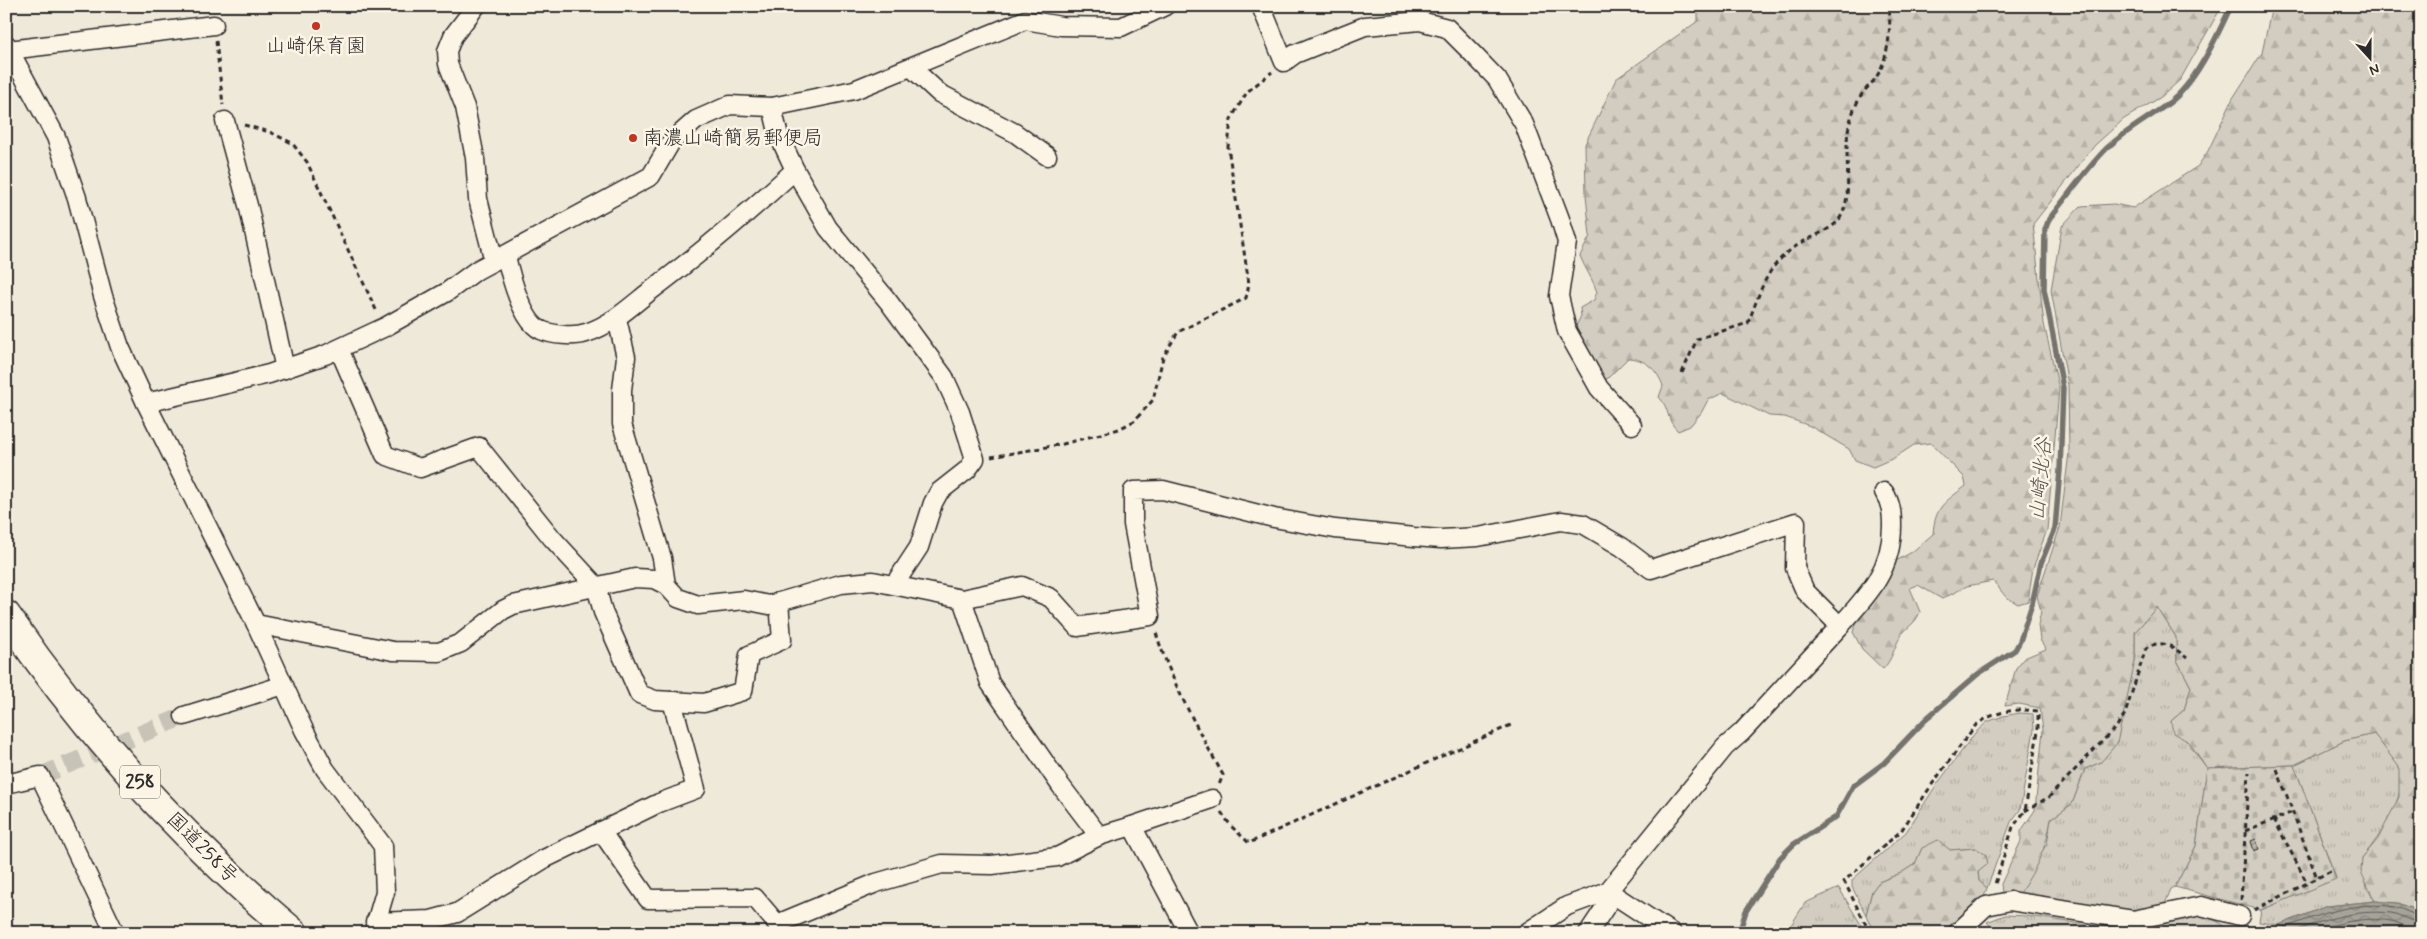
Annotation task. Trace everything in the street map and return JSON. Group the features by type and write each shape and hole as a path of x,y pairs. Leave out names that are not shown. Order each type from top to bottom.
{"highway":[{"name":"国道258号","path":"6,615 30,650 91,727 169,814 255,900 294,933"}],"street":[{"path":"476,6 453,36 447,51 448,64 465,106 475,158 478,199 500,259 526,313 539,330 561,334 584,334 617,319 697,257 795,170"},
{"path":"146,403 209,390 285,369 339,348 385,327 447,292 477,270 651,176 671,142 696,120 730,105 772,107 854,90 912,68 1025,20 1061,26 1121,26 1165,6"},
{"path":"1261,6 1284,62 1295,54 1365,26 1420,21 1447,28 1491,72 1524,124 1563,227 1567,242 1559,296 1567,331 1599,388 1632,425"},
{"path":"214,25 8,47 56,137 77,198 103,296 120,347 146,403 256,624 304,730 324,769 384,846 385,892 374,928 432,920 458,913 544,859 659,803 696,789 672,702"},
{"path":"912,68 939,93 1015,133 1047,156"},
{"path":"772,107 778,136 828,228 888,302 944,376 960,412 974,460 967,470 939,492 933,503 919,547 894,585"},
{"path":"225,121 249,209 285,369"},
{"path":"617,319 626,357 622,390 622,424 662,558 666,585"},
{"path":"339,348 385,455 420,468 479,447 552,538 596,586 602,612 639,694 655,700 704,704 743,691 749,655 782,640 779,602"},
{"path":"256,624 393,651 439,652 460,643 503,610 514,605 635,578 654,579 666,585 678,598 698,605 744,600 769,605 841,584 873,581 962,599 1022,586 1051,598 1077,627 1150,616 1133,524 1133,491 1163,490 1274,518 1335,529 1414,537 1441,539 1478,537 1561,521 1583,524 1622,547 1651,569 1796,522 1795,568 1805,591 1840,626"},
{"path":"1526,933 1567,906 1608,890 1725,747 1742,732 1840,626 1875,585 1888,560 1892,511 1884,492"},
{"path":"962,599 990,684 1061,786 1099,836"},
{"path":"184,716 284,685"},
{"path":"6,784 40,776 115,933"},
{"path":"601,831 648,899 755,898 777,924 876,883 942,864 992,865 1057,857 1099,836 1212,800"},
{"path":"1132,826 1189,933"},
{"path":"1588,933 1608,903 1608,890"},
{"path":"1608,890 1672,933"},
{"path":"1957,933 1986,906 2010,901 2133,920 2201,906 2240,916"}],"path":[{"path":"1682,373 1697,339 1748,323 1764,282 1774,264 1786,252 1837,222 1847,200 1846,142 1850,121 1862,94 1877,77 1886,57 1890,19 1889,6"},
{"path":"214,25 225,121 270,132 292,143 307,162 385,327"},
{"path":"974,460 1063,444 1119,429 1134,421 1153,400 1163,357 1178,332 1246,298 1248,284 1228,146 1231,119 1246,92 1284,62"},
{"path":"1150,616 1169,671 1223,776 1212,800 1232,826 1249,843 1511,724"},
{"path":"1996,904 1994,883 2013,827 2025,811 2049,798 2117,726 2124,714 2146,648 2155,643 2163,642 2187,658"},
{"path":"1870,933 1844,881 1901,831 1932,783 1975,726 1984,719 2003,712 2021,709 2038,711 2038,731 2025,811"},
{"path":"2277,769 2317,878"},
{"path":"2250,772 2244,831 2240,916 2331,871"},
{"path":"2244,831 2293,812"},
{"path":"2274,819 2307,883"}],"green space":[{"path":"1698,6 2222,6 2180,80 2161,97 2124,119 2095,145 2033,224 2044,324 2059,389 2047,530 2033,568 2028,601 2018,604 2006,597 1993,581 1967,586 1942,599 1918,585 1910,588 1920,612 1916,620 1900,637 1891,658 1883,669 1862,649 1853,632 1861,610 1894,562 1912,552 1933,534 1936,517 1942,506 1966,486 1964,477 1931,443 1914,445 1894,458 1873,467 1855,460 1849,449 1810,426 1785,417 1769,416 1723,393 1708,400 1701,413 1690,426 1678,431 1671,422 1665,406 1659,397 1663,386 1661,380 1650,366 1640,360 1628,358 1607,379 1600,378 1573,332 1581,316 1580,308 1594,300 1597,292 1580,256 1590,236 1586,195 1585,144 1616,79 1698,21"},
{"path":"2272,6 2421,6 2421,912 2397,903 2375,901 2361,872 2362,858 2378,839 2399,797 2399,767 2374,734 2344,741 2294,765 2207,768 2189,742 2173,733 2171,721 2184,710 2191,687 2177,660 2176,637 2157,607 2135,632 2135,661 2117,743 2101,762 2085,769 2072,804 2051,819 2040,858 2031,875 2020,893 2010,896 2002,893 2001,884 2021,841 2021,831 2035,810 2043,730 2040,708 2019,704 2005,706 2016,668 2024,658 2046,649 2040,640 2038,625 2041,611 2037,596 2060,527 2069,452 2068,385 2051,290 2062,226 2081,206 2114,204 2133,208 2198,166 2208,151 2233,98 2262,53"},
{"path":"2157,607 2176,637 2177,660 2191,687 2184,710 2171,721 2207,768 2196,846 2175,887 2171,889 2165,904 2161,907 2136,912 2010,896 2047,844 2051,819 2072,804 2085,769 2101,762 2135,661 2135,632"},
{"path":"2020,713 2033,714 2034,730 2020,810 2011,822 1987,888 1979,881 1976,848 1950,850 1922,848 1915,864 1901,873 1879,882 1872,891 1866,915 1852,887 1852,880 1906,832 1935,787 1975,733 1987,722 2003,716"},
{"path":"2374,734 2395,760 2401,779 2400,791 2391,816 2377,839 2362,858 2367,888 2375,901 2327,906 2279,925 2259,922 2261,910 2336,878 2294,765 2344,741"},
{"path":"2294,765 2336,879 2261,910 2175,887 2196,846 2207,768"},
{"path":"1938,840 1950,850 1976,848 1986,855 1988,864 1978,872 1979,881 1987,888 1984,897 1946,933 1874,933 1866,915 1872,891 1879,882 1901,873 1915,864 1922,848"},
{"path":"1839,888 1866,933 1786,933 1805,903"},
{"path":"2005,915 2038,917 2119,929 2149,927 2185,917 2197,916 2208,917 2231,933 1996,933 1987,922"}],"water":[{"path":"2375,901 2397,903 2421,912 2421,933 2277,933 2279,925 2327,906"}],"building":[{"path":"2256,839 2259,849 2254,851 2251,841"}],"waterway":[{"name":"山崎北谷","path":"1739,933 1746,911 1780,858 1794,844 1836,817 1853,786 1884,763 1928,717 1978,674 2015,650 2020,641 2032,604 2041,563 2055,529 2060,470 2063,388 2044,289 2045,230 2049,219 2099,156 2114,142 2169,103 2188,84 2205,58 2231,6"}],"tunnel":[{"path":"40,776 184,716"}],"place":[{"name":"山崎保育園","path":"316,26"},
{"name":"南濃山崎簡易郵便局","path":"633,138"}]}
